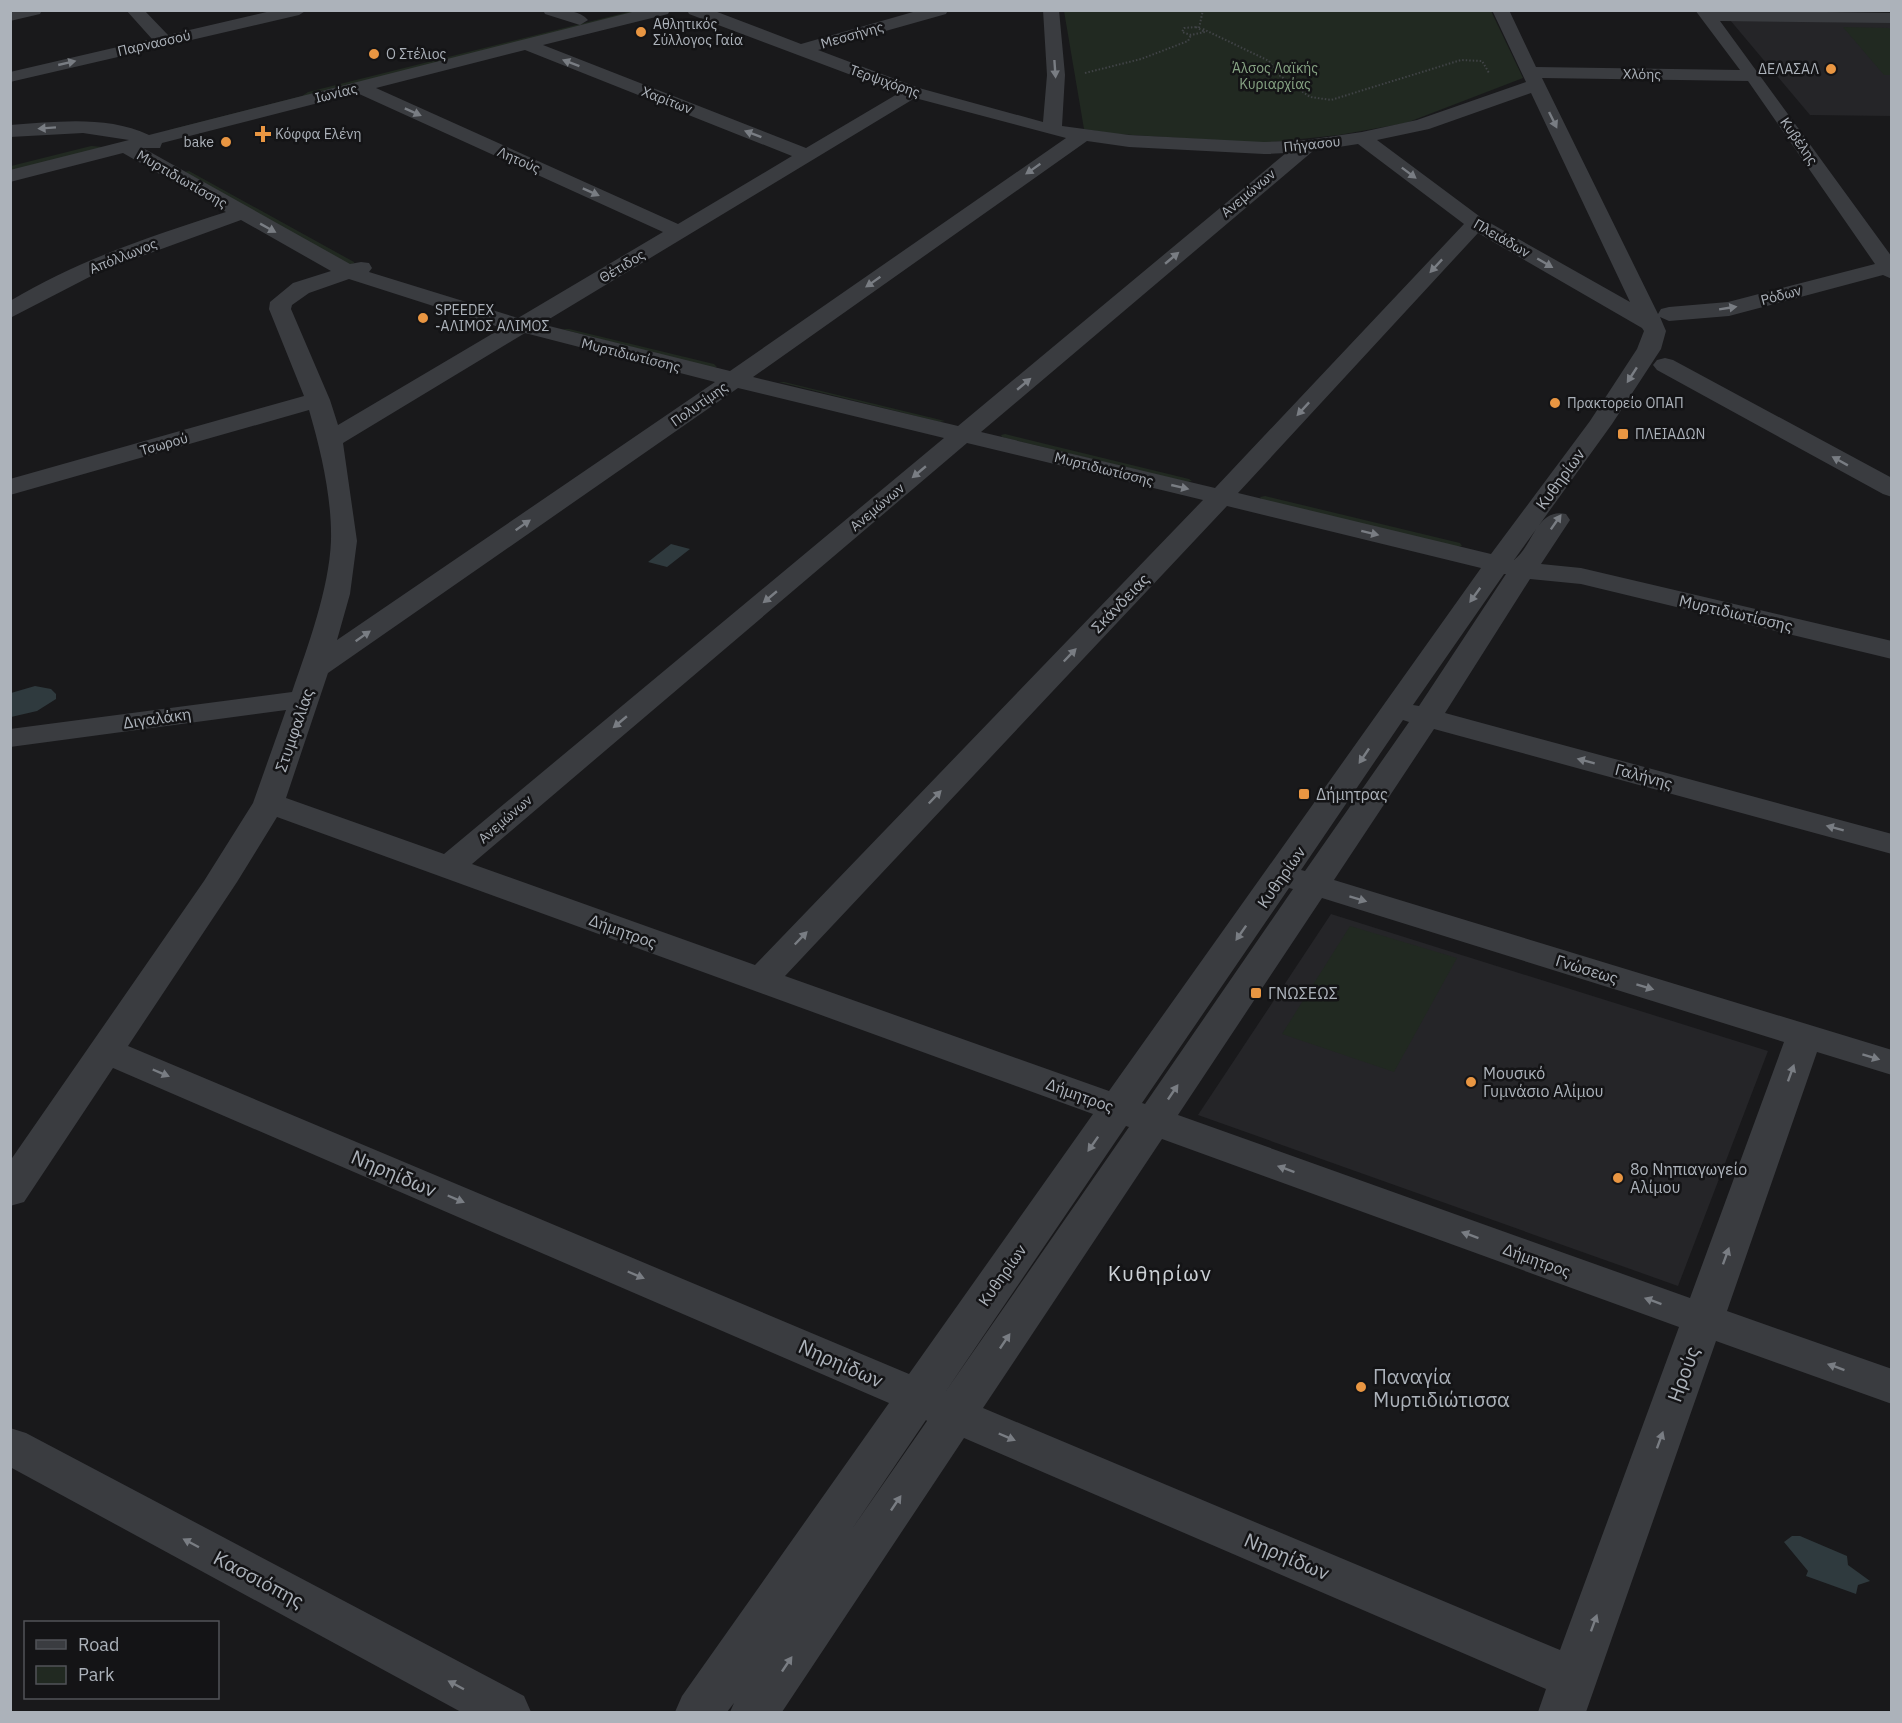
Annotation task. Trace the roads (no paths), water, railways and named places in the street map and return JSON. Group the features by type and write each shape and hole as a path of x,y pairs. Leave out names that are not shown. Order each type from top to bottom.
{"street":[{"path":"134,10 163,40"},
{"name":"Παρνασσού","path":"10,77 298,10"},
{"path":"551,10 580,20"},
{"name":"Ιωνίας","path":"10,176 620,10"},
{"name":"Ιωνίας","path":"10,162 133,141 360,88 662,10"},
{"name":"Τερψιχόρης","path":"695,10 913,92 1081,136"},
{"name":"Μεσσήνης","path":"799,50 940,10"},
{"path":"1051,10 1056,75 1052,130"},
{"name":"Κυθηρίων","path":"1500,10 1539,76 1586,145"},
{"name":"Κυθηρίων","path":"1516,559 1665,365 1675,330 1661,319 1539,76 1519,10"},
{"path":"1887,10 1892,17"},
{"path":"10,15 33,11"},
{"path":"1706,13 1846,14 1892,17"},
{"name":"Κυβέλης","path":"1706,13 1754,76 1890,269"},
{"name":"Χαρίτων","path":"527,45 807,155"},
{"name":"Χλόης","path":"1539,76 1754,76"},
{"name":"Πήγασου","path":"1081,136 1253,148 1307,146 1362,138 1422,125 1539,76"},
{"name":"Λητούς","path":"360,88 679,232"},
{"name":"Θέτιδος","path":"330,440 913,92"},
{"path":"10,131 97,127 112,129 133,141"},
{"name":"Πολυτίμης","path":"315,669 744,373 1081,136"},
{"name":"Πλειάδων","path":"1362,138 1476,223 1661,319"},
{"name":"Μυρτιδιωτίσσης","path":"133,141 242,213 348,272 529,322 1892,650"},
{"name":"Μυρτιδιωτίσσης","path":"133,141 372,264 529,322"},
{"name":"Ανεμώνων","path":"448,868 1285,162 1307,146"},
{"name":"Απόλλωνος","path":"10,311 40,292 124,253 242,213"},
{"name":"Σκάνδειας","path":"761,980 1227,490 1476,223"},
{"name":"Κυθηρίων","path":"754,1713 1154,1121 1298,880 1516,559 1648,349 1661,319 1643,259"},
{"name":"Στυμφαλίας","path":"10,1192 220,882 269,803 315,669 336,594 344,541 340,499 330,440 318,400 280,309 281,302 301,288 372,264"},
{"name":"Ρόδων","path":"1661,319 1729,309 1890,269"},
{"path":"1665,365 1892,489"},
{"name":"Τσωρού","path":"10,487 318,400"},
{"name":"Διγαλάκη","path":"10,738 304,699"},
{"name":"Γαλήνης","path":"1411,713 1892,844"},
{"name":"Δήμητρος","path":"269,803 1892,1387"},
{"name":"Κυθηρίων","path":"699,1713 1118,1109 1298,880"},
{"name":"Γνώσεως","path":"1298,880 1892,1063"},
{"name":"Ηρούς","path":"1568,1696 1804,1036"},
{"name":"Νηρηίδων","path":"107,1051 875,1377 916,1398 956,1414 1568,1696"},
{"name":"Κασσιόπης","path":"10,1446 507,1713"}],"place":[{"name":"Αθλητικός Σύλλογος Γαία","path":"641,32"},
{"name":"Ο Στέλιος","path":"374,54"},
{"name":"ΔΕΛΑΣΑΛ","path":"1831,69"},
{"name":"Κόφφα Ελένη","path":"263,134"},
{"name":"bake","path":"226,142"},
{"name":"SPEEDEX -ΑΛΙΜΟΣ ΑΛΙΜΟΣ","path":"423,318"},
{"name":"Πρακτορείο ΟΠΑΠ","path":"1555,403"},
{"name":"ΠΛΕΙΑΔΩΝ","path":"1623,434"},
{"name":"Δήμητρας","path":"1304,794"},
{"name":"ΓΝΩΣΕΩΣ","path":"1256,993"},
{"name":"Μουσικό Γυμνάσιο Αλίμου","path":"1471,1082"},
{"name":"8ο Νηπιαγωγείο Αλίμου","path":"1618,1178"},
{"name":"Παναγία Μυρτιδιώτισσα","path":"1361,1387"}],"district":[{"name":"Κυθηρίων","path":"1160,1273"}],"park label":[{"name":"Άλσος Λαϊκής Κυριαρχίας","path":"1275,76"}]}
